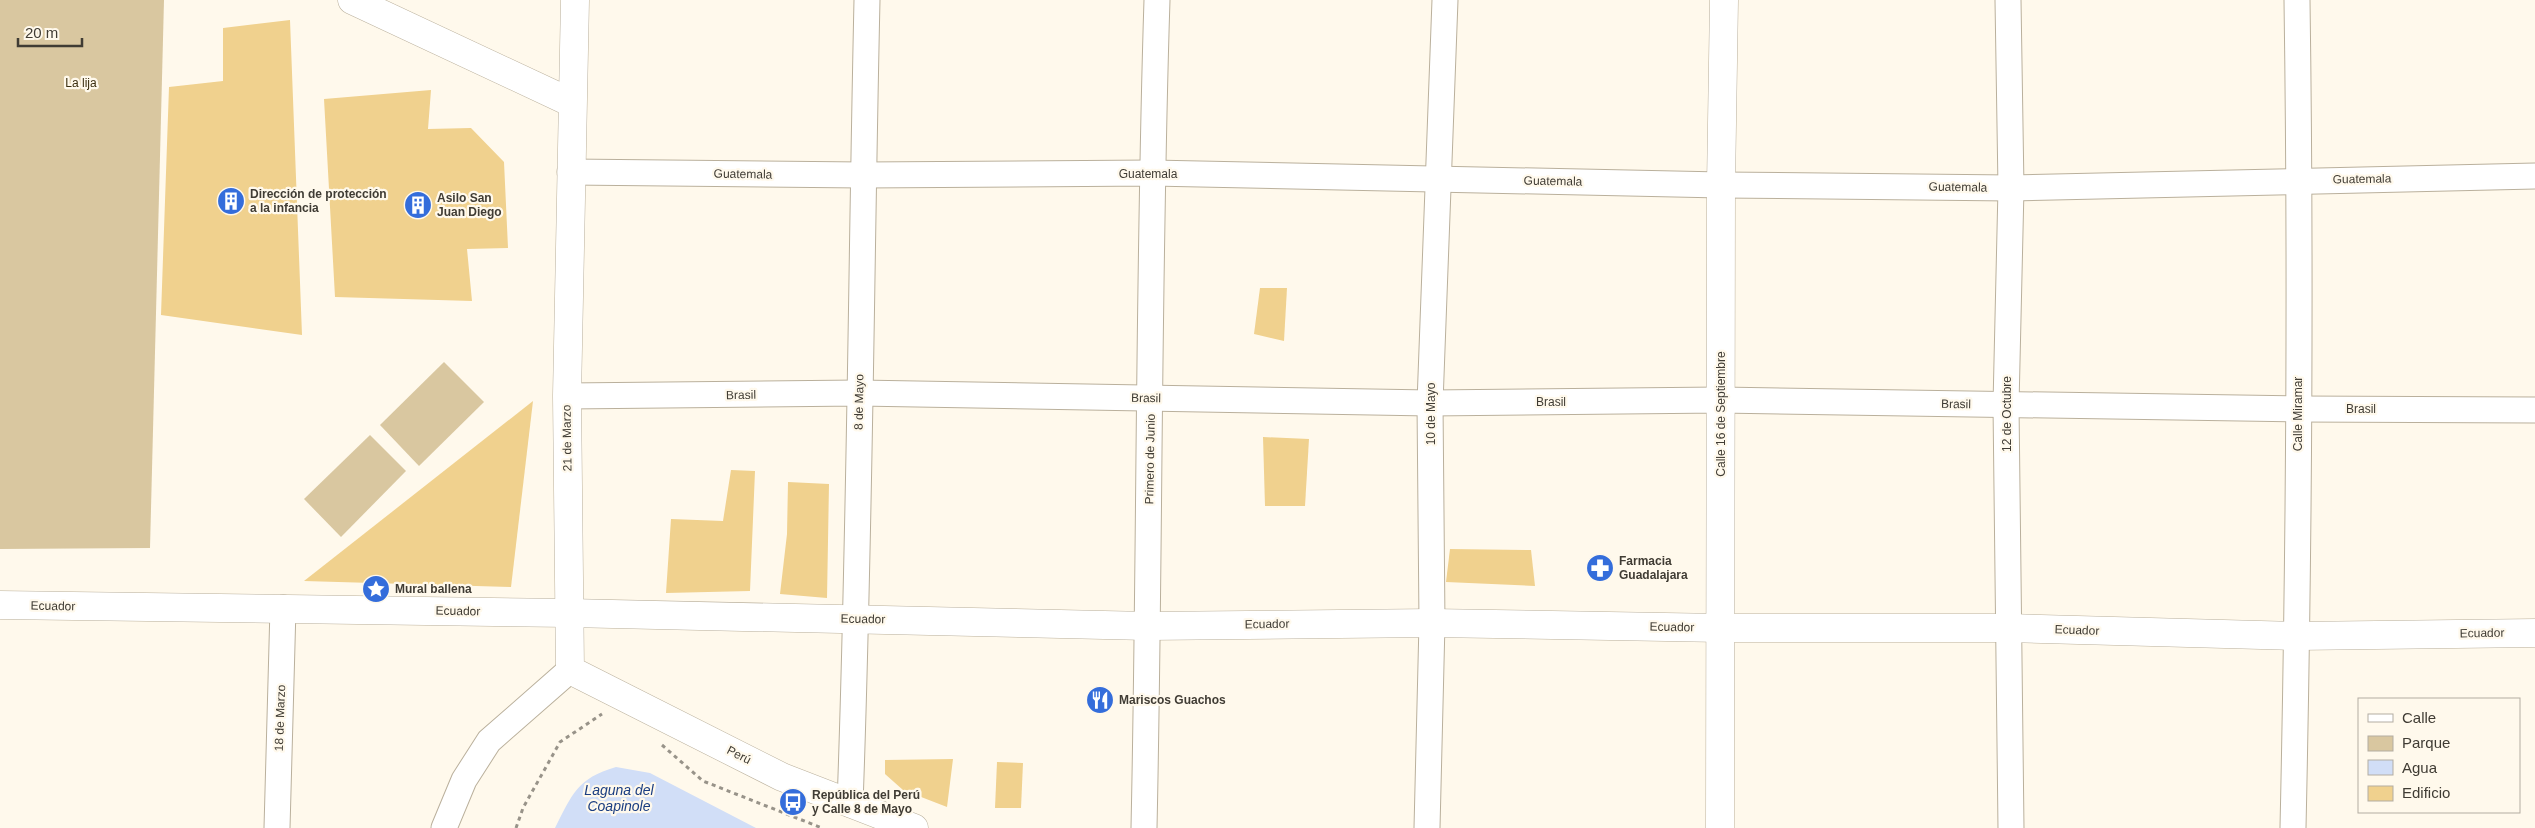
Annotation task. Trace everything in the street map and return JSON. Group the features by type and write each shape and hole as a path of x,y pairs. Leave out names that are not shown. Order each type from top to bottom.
{"street":[{"path":"352,0 572,103"},
{"name":"21 de Marzo","path":"570,670 567,396 570,172 576,0"},
{"name":"8 de Mayo","path":"850,804 857,618 859,393 867,0"},
{"name":"Primero de Junio","path":"1144,828 1151,398 1152,173 1157,0"},
{"name":"10 de Mayo","path":"1428,828 1432,622 1430,402 1445,0"},
{"name":"Calle 16 de Septiembre","path":"1720,828 1722,628 1721,185 1724,0"},
{"name":"12 de Octubre","path":"2008,0 2011,188 2006,405 2011,828"},
{"name":"Calle Miramar","path":"2293,828 2297,636 2300,180 2297,0"},
{"name":"Guatemala","path":"570,172 863,175 1152,173 1721,185 2011,188 2535,176"},
{"name":"Brasil","path":"567,396 859,393 1430,402 1720,400 2298,409 2535,410"},
{"name":"Ecuador","path":"0,605 857,618 1148,626 1432,622 1722,628 2008,628 2297,636 2535,633"},
{"name":"18 de Marzo","path":"277,828 283,608"},
{"path":"444,828 464,780 489,741 570,670"},
{"name":"Perú","path":"570,670 782,777 914,828"}],"path":[{"path":"516,828 523,808 560,742 604,713"},
{"path":"655,740 703,781 822,828"}],"green space":[{"name":"La lija","path":"0,0 164,0 150,548 0,549"},
{"path":"444,362 484,402 419,466 380,425"},
{"path":"370,435 406,471 341,537 304,499"}],"water":[{"name":"Laguna del Coapinole","path":"616,767 650,773 756,828 555,828 571,797 584,782 603,771"}],"building":[{"name":"Dirección de protección a la infancia","path":"290,20 302,335 161,315 169,87 223,81 223,28"},
{"name":"Asilo San Juan Diego","path":"431,90 428,129 471,128 504,162 508,248 467,249 472,301 335,297 324,99"},
{"path":"1260,288 1287,288 1284,341 1254,334"},
{"path":"533,401 511,587 304,581"},
{"path":"1263,437 1309,439 1305,506 1265,506"},
{"path":"731,470 755,471 750,591 666,593 671,519 723,521"},
{"path":"788,482 829,484 827,598 780,594 787,534"},
{"path":"1450,549 1531,550 1535,586 1446,582"},
{"path":"953,759 947,807 903,790 885,774 885,760"},
{"path":"997,762 1023,763 1021,808 995,808"}],"place":[{"name":"Dirección de protección a la infancia","path":"231,201"},
{"name":"Asilo San Juan Diego","path":"418,205"},
{"name":"Farmacia Guadalajara","path":"1600,568"},
{"name":"Mural ballena","path":"376,589"},
{"name":"Mariscos Guachos","path":"1100,700"},
{"name":"República del Perú y Calle 8 de Mayo","path":"793,802"}]}
